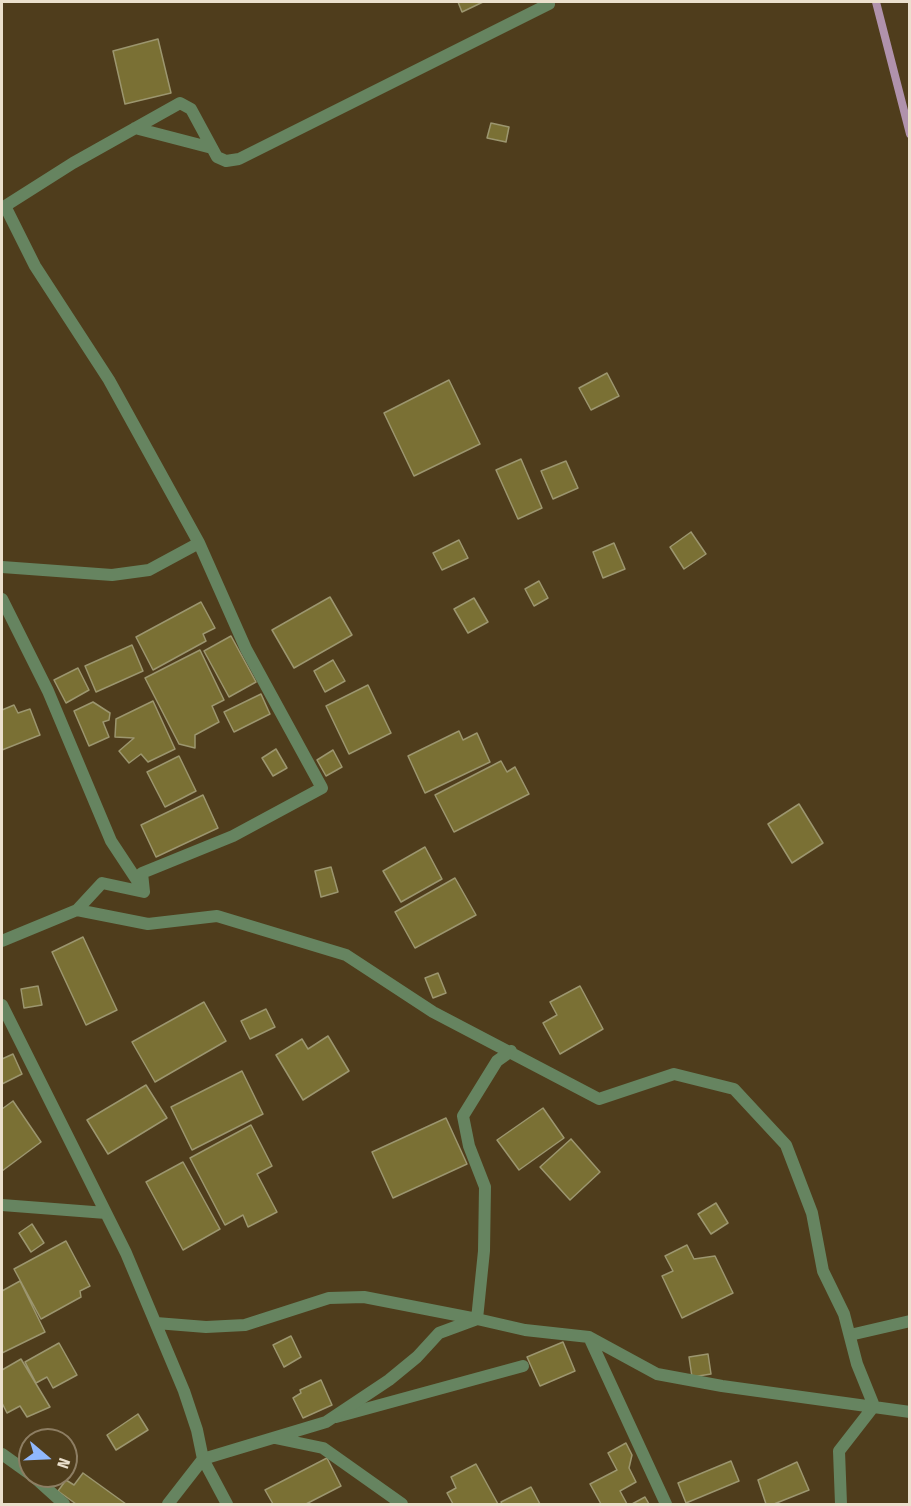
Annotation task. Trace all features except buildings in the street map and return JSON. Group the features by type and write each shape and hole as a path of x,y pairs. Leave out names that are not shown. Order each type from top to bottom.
{"street":[{"path":"144,892 142,873 233,836 322,788 246,649 199,543 109,380 35,266 4,207 73,163 180,103 191,109 217,157 226,161 239,159 549,4"},
{"path":"135,128 212,148"},
{"path":"2,567 112,576 149,570 199,543"},
{"path":"2,599 48,691 111,841 144,892"},
{"path":"2,941 77,910 102,883 144,892"},
{"path":"77,910 148,924 217,916 346,955 433,1012 511,1050 599,1099 674,1074 734,1089 786,1145 812,1213 823,1271 844,1314 857,1364 874,1406"},
{"path":"2,1005 106,1214 156,1323 184,1391 197,1430 203,1459 227,1504"},
{"path":"477,1319 484,1251 485,1187 468,1146 462,1116 497,1061 511,1050"},
{"path":"2,1205 106,1214"},
{"path":"156,1323 206,1328 245,1325 329,1298 364,1297 525,1330 589,1337 657,1374 722,1386 874,1406 908,1413"},
{"path":"168,1504 203,1459 327,1422 389,1380 417,1357 439,1334 477,1319"},
{"path":"850,1335 909,1321"},
{"path":"589,1337 666,1504"},
{"path":"335,1417 523,1366"},
{"path":"842,1504 839,1451 874,1406"},
{"path":"275,1438 323,1449 402,1504"},
{"path":"2,1454 18,1465"},
{"path":"46,1488 64,1504"}],"waterway":[{"path":"876,2 910,134"}]}
